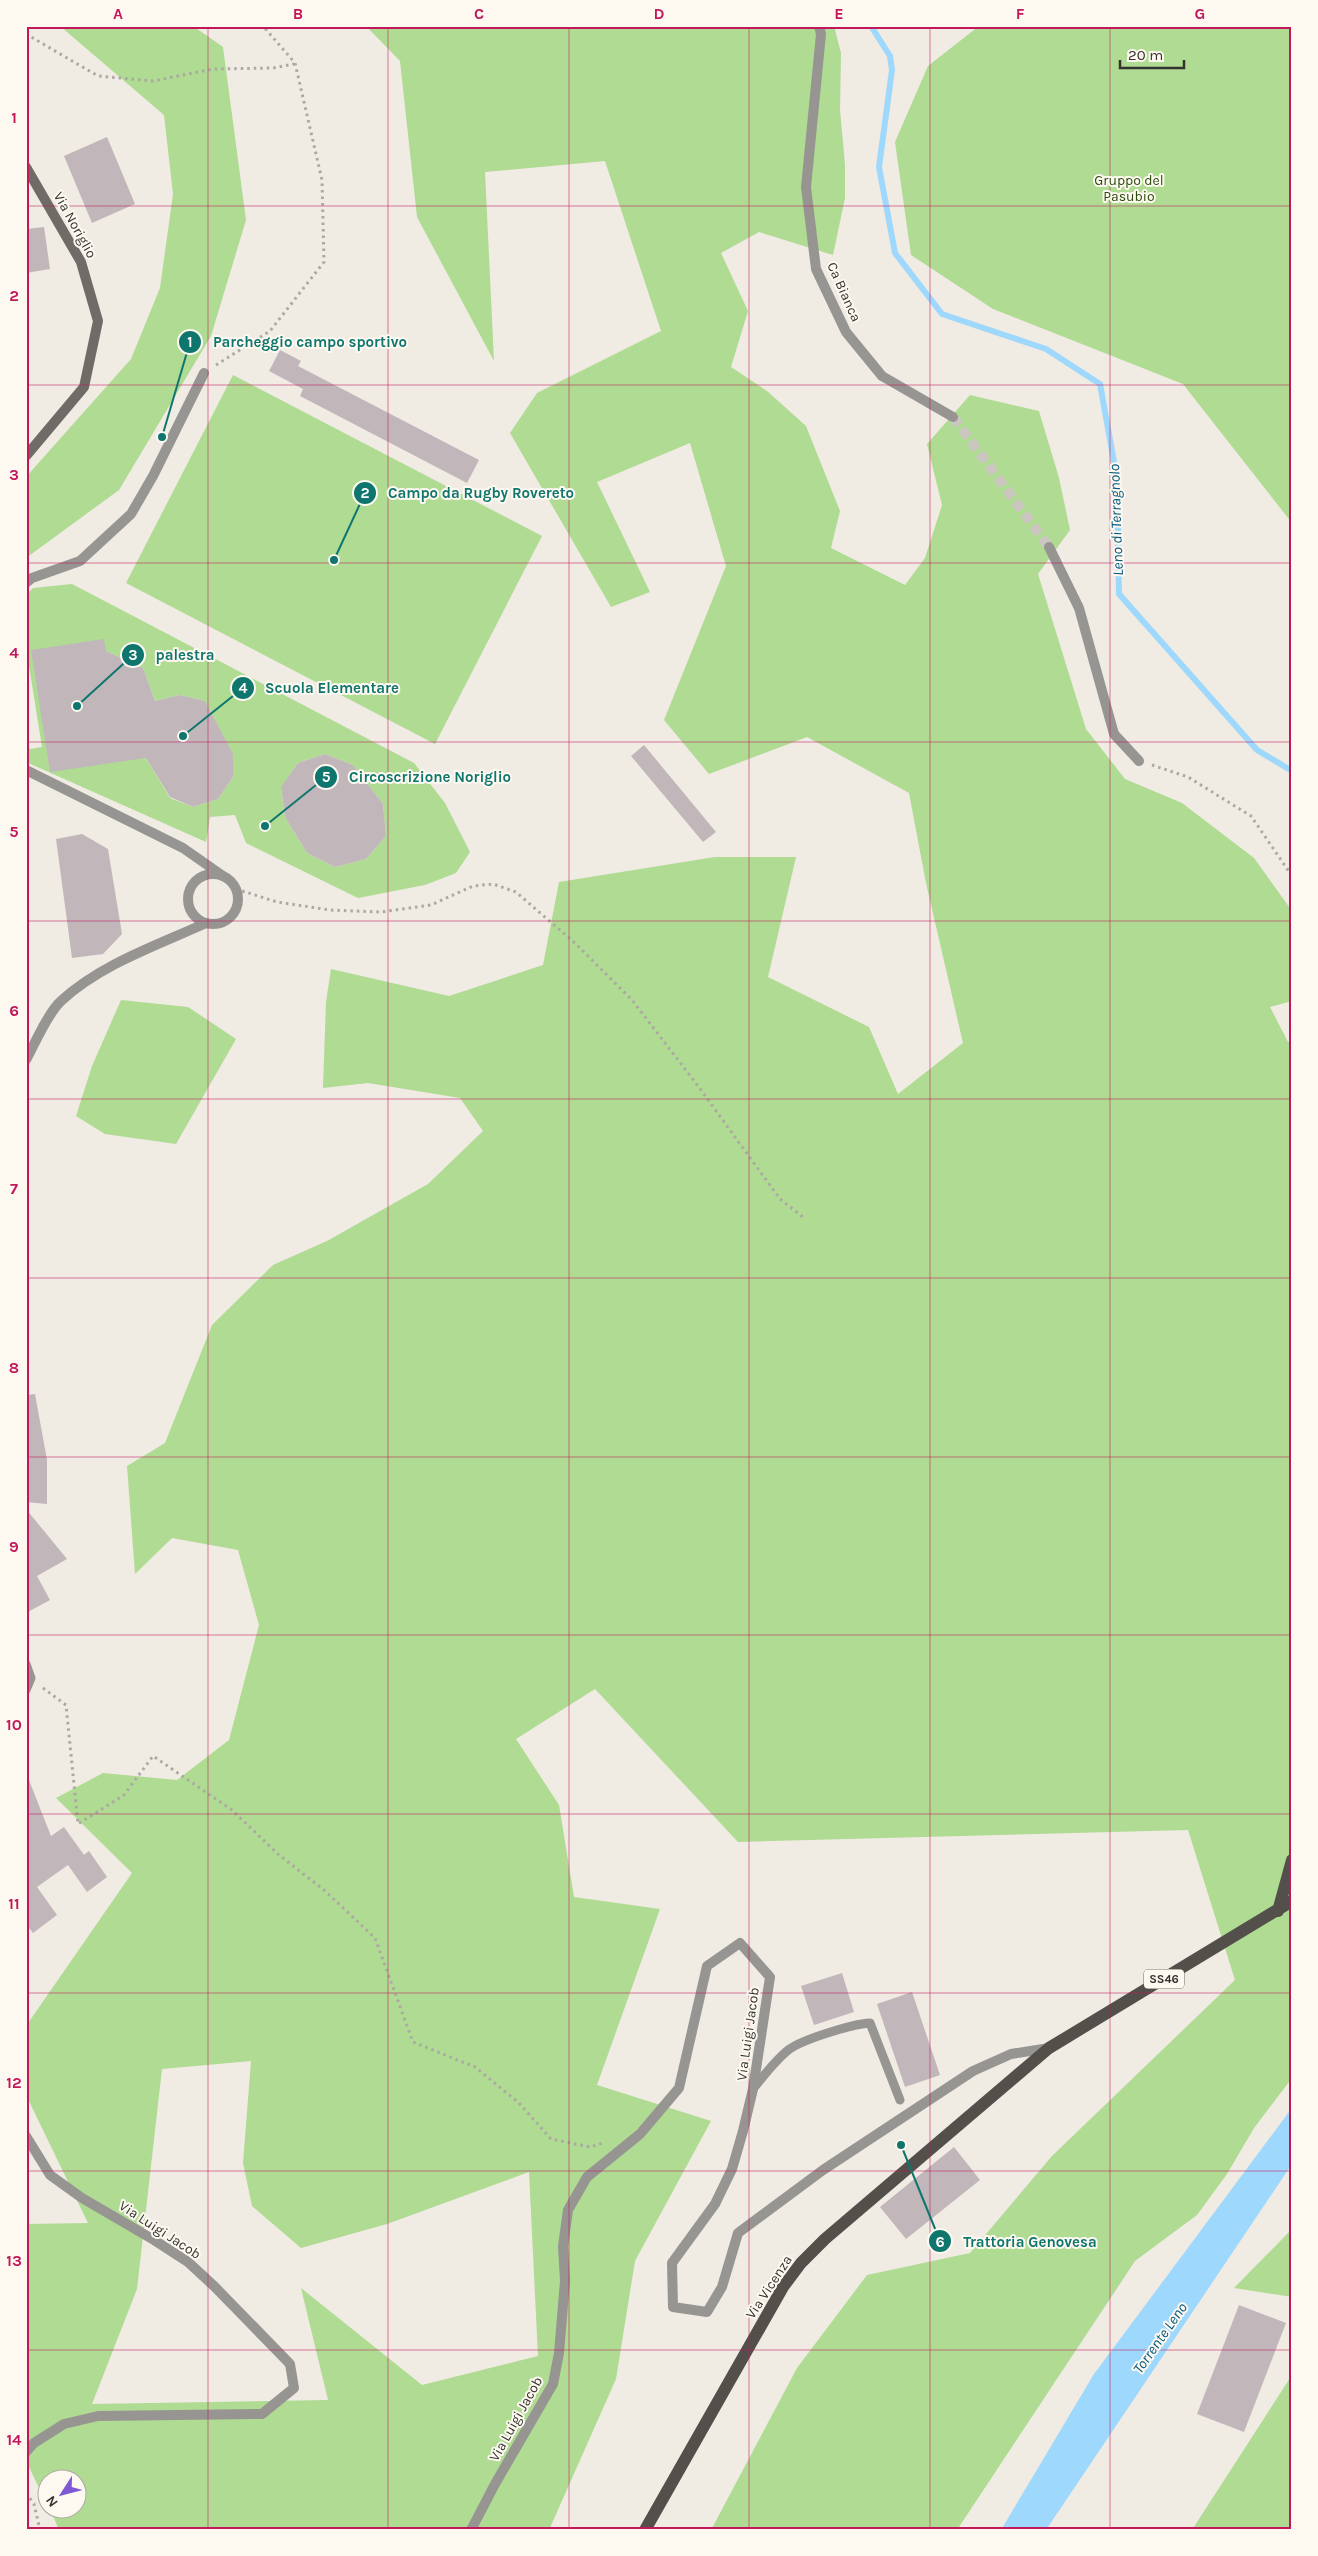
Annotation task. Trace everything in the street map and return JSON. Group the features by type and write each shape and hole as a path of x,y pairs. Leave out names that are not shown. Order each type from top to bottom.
{"main road":[{"name":"Via Noriglio","path":"26,168 82,262 98,322 84,387 26,456"},
{"path":"1278,1911 1292,1860"},
{"name":"SS46","path":"1049,2048 1292,1901"},
{"name":"Via Vicenza","path":"645,2530 783,2287 801,2263 862,2206 1049,2048"}],"street":[{"name":"Ca Bianca","path":"819,26 821,34 806,188 816,269 846,332 882,376 953,416"},
{"path":"26,583 32,578 80,561 131,514 153,476 204,373"},
{"path":"1049,547 1079,608 1114,734 1139,761"},
{"path":"26,770 183,848 223,876 236,890 238,897 234,912 222,922 206,923 124,960 73,992 60,1002 26,1060"},
{"path":"206,923 192,914 189,906 189,890 200,878 207,875 223,876"},
{"name":"Via Luigi Jacob","path":"471,2530 494,2484 553,2384 559,2353 564,2290 563,2246 568,2210 587,2178 640,2134 679,2088 707,1966 740,1943 770,1977 754,2089 732,2170 715,2204 672,2263 673,2307 707,2312 722,2287 738,2233 823,2170 973,2070 1012,2054 1049,2048"},
{"name":"Via Luigi Jacob","path":"26,2136 50,2175 82,2198 188,2262 215,2287 290,2364 294,2388 262,2414 98,2416 64,2424 34,2443 26,2452"}],"lane":[{"path":"26,1664 31,1678 26,1690"},
{"path":"754,2089 769,2069 788,2050 857,2024 870,2023 900,2100"}],"path":[{"path":"204,373 270,331 324,262 322,180 295,63 263,26"},
{"path":"26,34 98,76 153,81 213,70 274,68 295,63"},
{"path":"1139,761 1188,777 1251,816 1292,876"},
{"path":"236,890 277,902 330,910 382,912 431,905 473,886 493,884 516,892 576,944 632,1000 704,1093 780,1199 804,1218"},
{"path":"31,1678 66,1705 78,1824 124,1795 153,1756 232,1810 279,1855 324,1890 375,1938 413,2042 474,2067 518,2103 551,2139 590,2147 606,2142"},
{"path":"26,2493 34,2504 40,2530"}],"green space":[{"path":"60,26 193,26 223,47 246,220 211,336 119,490 26,558 26,477 131,359 160,288 173,194 164,115"},
{"path":"366,26 834,26 841,53 840,110 845,165 845,198 833,255 759,232 721,253 748,311 731,367 767,391 806,426 840,511 831,548 905,585 925,558 942,505 927,444 970,395 1039,411 1059,478 1070,530 1038,574 1086,729 1125,779 1182,803 1254,858 1292,911 1292,1001 1270,1007 1288,1042 1292,1042 1292,2078 1254,2128 1227,2174 1197,2215 1135,2261 957,2530 711,2530 797,2368 867,2275 970,2253 1052,2156 1235,1980 1188,1830 738,1842 595,1689 516,1739 559,1805 574,1897 660,1909 597,2085 711,2121 635,2261 616,2379 549,2530 59,2530 54,2518 88,2518 88,2468 38,2468 38,2486 26,2461 26,2224 88,2223 26,2095 26,2026 132,1873 56,1798 103,1773 177,1780 229,1740 259,1625 238,1550 172,1538 135,1574 127,1466 165,1443 212,1325 273,1265 327,1241 428,1184 483,1131 460,1098 368,1083 323,1088 326,1002 331,969 449,996 543,965 559,882 715,857 796,857 768,977 869,1027 898,1094 963,1043 926,883 909,793 807,737 709,774 664,720 726,566 690,443 597,482 650,592 611,607 510,433 537,393 661,331 605,161 485,172 494,361 417,217 400,61","holes":["251,2061 243,2163 252,2206 301,2248 387,2224 529,2172 538,2356 422,2385 301,2288 328,2400 92,2404 137,2289 162,2069"]},
{"name":"Gruppo del Pasubio","path":"979,26 1292,26 1292,523 1183,384 993,309 911,255 895,142 928,66"},
{"path":"233,375 542,536 435,744 126,583"},
{"path":"72,584 414,763 445,803 470,852 456,873 425,885 358,898 246,843 235,815 210,817 206,842 26,762 26,746 31,749 42,747 26,647 26,595 33,588","holes":["31,650 106,651 143,668 155,701 180,695 205,701 233,755 233,777 218,799 193,807 170,798 146,758","325,754 353,765 383,804 386,836 366,859 335,867 307,853 285,817 281,788 298,763"]},
{"path":"121,1000 188,1007 236,1039 176,1144 105,1134 76,1116 92,1066"},
{"path":"1292,2229 1292,2297 1234,2288"},
{"path":"1292,2375 1292,2530 1192,2530"}],"water":[{"name":"Torrente Leno","path":"1292,2108 1292,2164 1046,2530 1001,2530 1094,2374"}],"building":[{"path":"107,137 135,204 92,223 64,156"},
{"path":"44,227 50,269 26,273 26,229"},
{"path":"280,350 301,361 298,366 479,460 467,483 300,396 303,389 269,371"},
{"path":"104,639 106,651 143,668 155,701 180,695 205,701 233,754 233,777 218,799 193,807 170,797 146,758 50,772 31,650"},
{"path":"644,745 716,832 703,842 631,756"},
{"path":"325,754 353,765 383,804 386,836 366,859 335,867 307,853 285,817 281,787 298,763"},
{"path":"82,834 108,849 122,934 103,954 72,958 56,839"},
{"path":"35,1394 47,1460 47,1504 26,1502 26,1395"},
{"path":"26,1509 67,1559 37,1576 50,1600 26,1613"},
{"path":"27,1775 51,1836 64,1827 84,1855 89,1851 107,1877 87,1892 68,1865 37,1887 57,1915 33,1933 26,1924"},
{"path":"842,1973 854,2012 814,2025 801,1986"},
{"path":"912,1992 940,2075 905,2087 877,2004"},
{"path":"954,2147 980,2180 906,2239 880,2207"},
{"path":"1239,2305 1286,2323 1244,2432 1197,2414"}],"waterway":[{"name":"Leno di Terragnolo","path":"871,26 890,56 892,70 879,167 895,253 942,314 1046,349 1100,384 1117,479 1119,594 1257,750 1292,771"}],"tunnel":[{"path":"953,417 1049,547"}],"place":[{"name":"Parcheggio campo sportivo","path":"162,437"},
{"name":"Campo da Rugby Rovereto","path":"334,560"},
{"name":"palestra","path":"77,706"},
{"name":"Scuola Elementare","path":"183,736"},
{"name":"Circoscrizione Noriglio","path":"265,826"},
{"name":"Trattoria Genovesa","path":"901,2145"}]}
